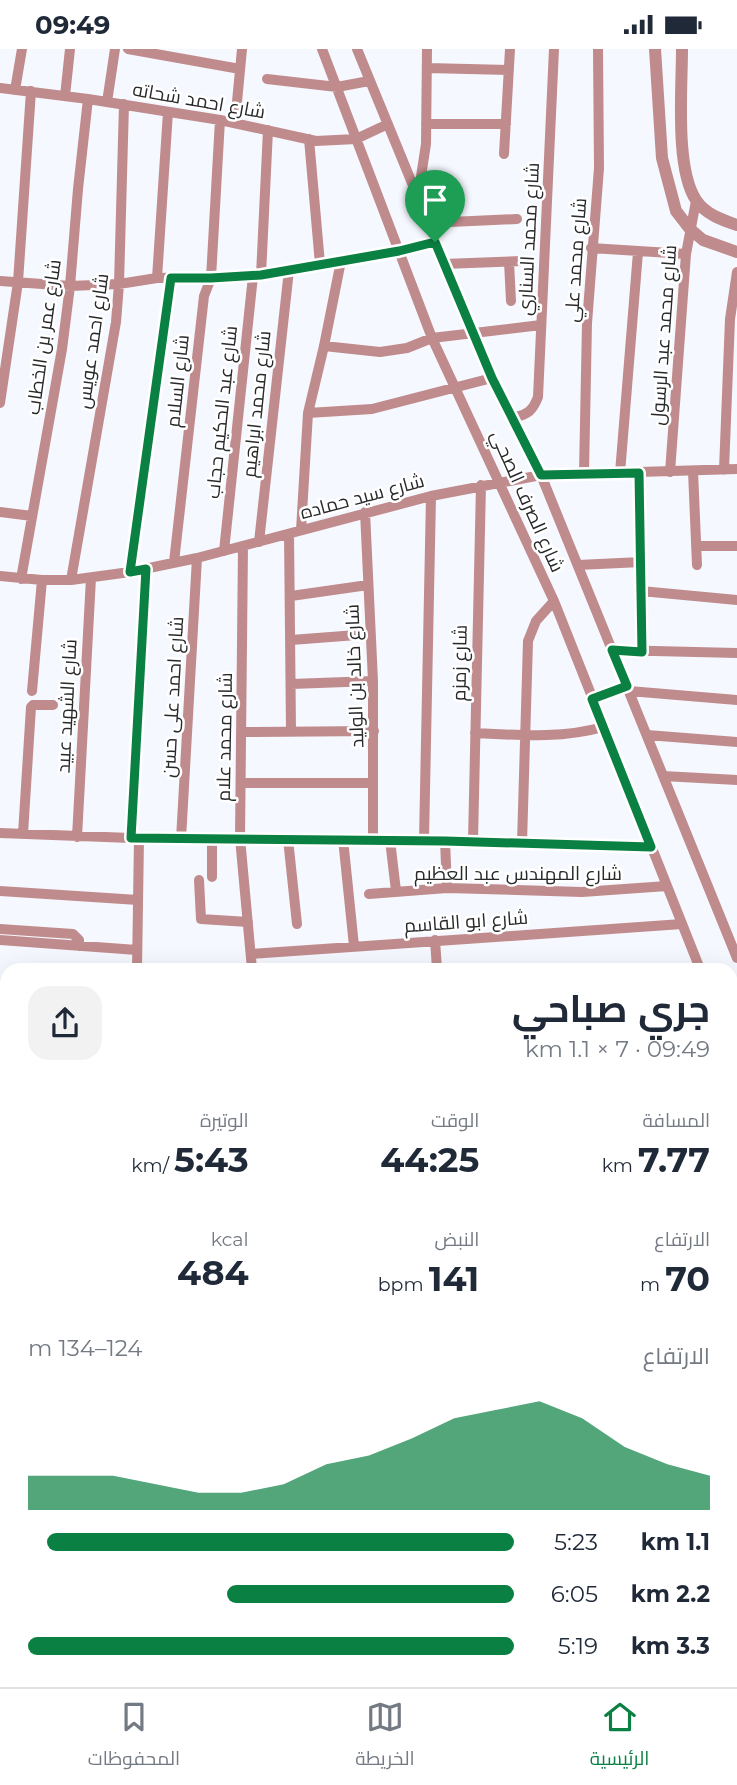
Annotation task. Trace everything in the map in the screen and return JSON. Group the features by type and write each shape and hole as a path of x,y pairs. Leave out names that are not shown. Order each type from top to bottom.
{"street":[{"path":"15,90 22,49"},
{"path":"65,96 70,49"},
{"path":"107,102 115,49"},
{"path":"128,49 240,69"},
{"path":"235,123 242,49"},
{"name":"شارع الصرف الصحي","path":"322,49 432,338 554,601 698,963"},
{"name":"شارع الصرف الصحي","path":"357,49 472,332 541,475 737,958"},
{"path":"418,198 426,144 427,49"},
{"path":"504,154 510,49"},
{"name":"شارع محمد السناري","path":"514,418 527,414 538,397 554,49"},
{"name":"شارع محمد علي","path":"584,473 584,401 591,248 598,168 598,49"},
{"path":"655,49 662,157 676,211 690,229 704,240 737,252"},
{"path":"682,49 683,164 688,184 696,201 711,215 737,225"},
{"path":"427,68 509,70"},
{"path":"267,79 337,87 369,82"},
{"name":"شارع احمد شحاته","path":"0,87 220,120 309,139 356,139 388,124"},
{"path":"0,403 18,282 32,91"},
{"name":"شارع عمر بن الخطاب","path":"21,579 70,286 88,99"},
{"name":"شارع احمد عويس","path":"71,580 116,322 124,104"},
{"path":"157,278 168,112"},
{"name":"شارع السلام","path":"174,562 205,296 211,278 220,120"},
{"path":"426,124 506,124"},
{"name":"شارع عبد الحكيم حجاب","path":"225,551 257,275 268,130"},
{"path":"309,139 320,264"},
{"name":"شارع محمد عبد الرسول","path":"670,472 686,254 696,201"},
{"path":"428,223 517,219"},
{"path":"0,281 70,286 119,284 157,278 257,275 399,251 435,242"},
{"path":"591,248 686,254"},
{"path":"620,473 638,252"},
{"path":"301,530 308,413 341,261"},
{"path":"444,264 522,261"},
{"path":"509,262 510,301"},
{"name":"شارع محمد ابراهيم","path":"258,542 289,270"},
{"path":"724,470 730,319 737,272"},
{"path":"130,572 171,278"},
{"path":"324,346 380,352 407,348 432,338 541,325"},
{"path":"308,413 372,409 492,378"},
{"name":"شارع سيد حماده","path":"0,576 71,580 130,572 225,551 431,496 541,475 737,469"},
{"path":"693,471 697,565"},
{"path":"639,473 642,652"},
{"name":"شارع زمزم","path":"472,841 481,485"},
{"path":"424,840 431,496"},
{"path":"0,512 32,516"},
{"name":"شارع خالد بن الوليد","path":"365,512 373,681 373,839"},
{"path":"289,534 291,731"},
{"path":"696,546 737,545"},
{"name":"شارع محمد علام","path":"243,546 240,838 252,963"},
{"name":"شارع احمد على حسن","path":"181,839 197,558"},
{"path":"578,565 641,562"},
{"path":"137,963 135,838 146,569"},
{"name":"شارع الشهيد عبيد","path":"77,837 91,577"},
{"path":"32,691 42,580"},
{"path":"291,596 368,585"},
{"path":"641,591 737,600"},
{"path":"522,842 528,641 536,621 554,601"},
{"path":"291,640 370,634"},
{"path":"612,650 737,653"},
{"path":"291,684 373,681"},
{"path":"592,699 628,688 737,700"},
{"path":"23,834 31,707 53,705"},
{"path":"475,733 569,735 603,727"},
{"path":"241,732 374,731"},
{"path":"647,735 737,742"},
{"path":"663,776 737,780"},
{"path":"241,783 373,783"},
{"path":"0,833 77,837 373,839 651,847"},
{"path":"212,839 212,877"},
{"path":"288,839 297,924"},
{"path":"342,839 354,946"},
{"path":"390,840 396,891"},
{"path":"445,841 447,888"},
{"path":"199,880 201,919 248,922"},
{"name":"شارع المهندس عبد العظيم","path":"369,894 447,888 582,892 667,886"},
{"path":"0,891 138,900"},
{"name":"شارع ابو القاسم","path":"252,954 682,924"},
{"path":"0,929 73,934 79,940 79,946"},
{"path":"0,940 137,950"},
{"path":"435,940 437,963"}],"route":[{"path":"435,242 492,378 541,475 639,473 642,652 612,650 627,686 592,699 651,847 373,839 131,838 146,569 130,572 171,278 261,275 399,251 435,242"}]}
